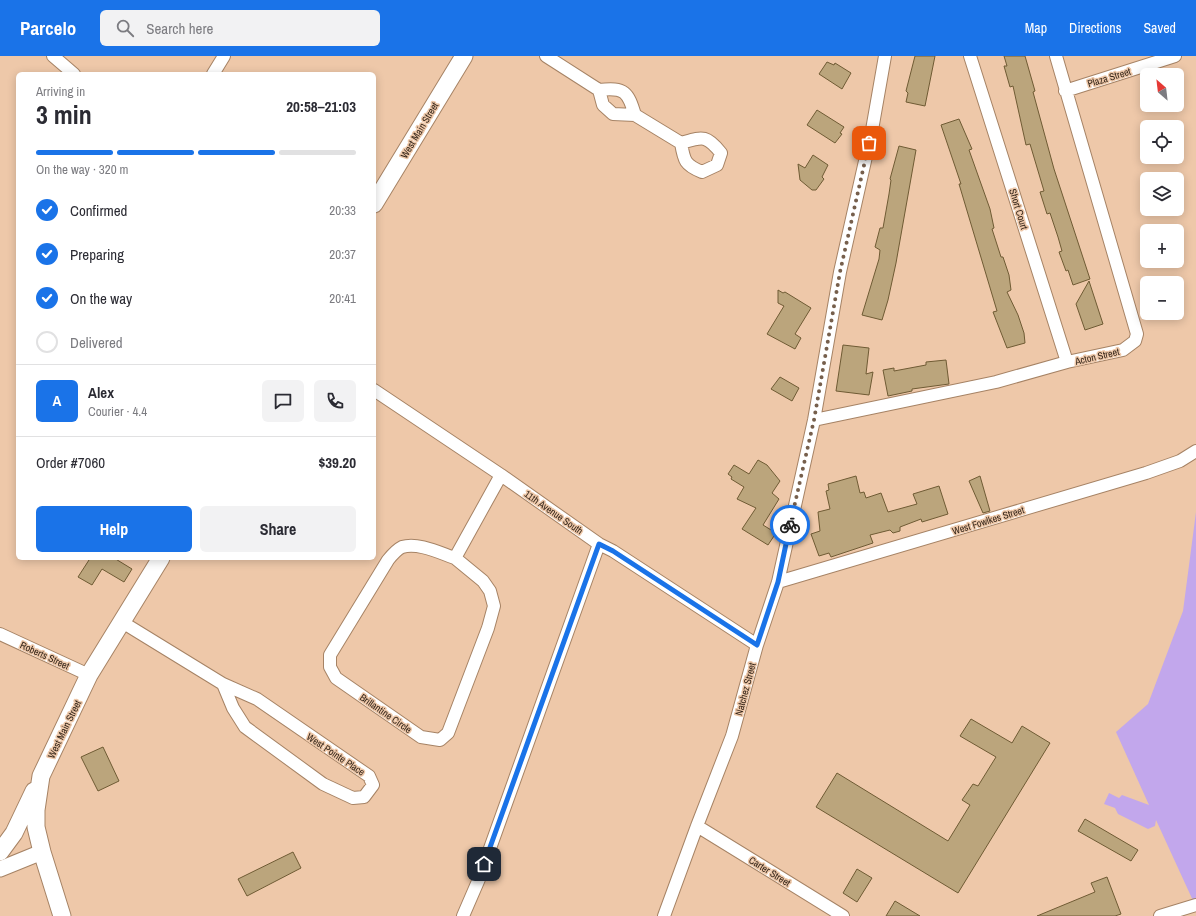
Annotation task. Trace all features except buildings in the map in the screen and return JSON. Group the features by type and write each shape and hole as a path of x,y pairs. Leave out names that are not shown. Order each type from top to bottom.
{"main road":[{"name":"West Main Street","path":"376,201 464,56"},
{"name":"West Main Street","path":"62,916 42,852 36,827 41,776 89,675 160,560"},
{"path":"0,852 14,833 41,776"}],"street":[{"path":"53,56 72,72"},
{"path":"213,72 224,56"},
{"path":"546,56 599,90 616,88 630,97 635,115"},
{"name":"Natchez Street","path":"664,916 732,736 757,645 778,582 814,420 840,272 872,130 886,56"},
{"name":"Short Court","path":"970,56 1067,362"},
{"name":"Acton Street","path":"814,420 996,382 1067,362 1123,350 1135,341 1137,334 1056,56"},
{"name":"Plaza Street","path":"1066,91 1175,56"},
{"path":"599,90 603,106 613,114 635,115 681,143"},
{"name":"11th Avenue South","path":"376,391 501,475 599,544 613,551 757,645"},
{"name":"West Fowlkes Street","path":"778,582 1146,473 1180,461 1196,451"},
{"path":"455,558 501,475"},
{"path":"463,916 479,879 599,544"},
{"name":"Brillantine Circle","path":"403,547 421,547 455,558 483,581 490,591 494,606 488,628 448,733 440,740 421,737 336,678 330,667 330,655 388,560 396,550 403,547"},
{"name":"West Pointe Place","path":"122,622 223,684 257,700 369,776 372,785 364,797 353,798 323,784 246,727 234,708 223,684"},
{"name":"Roberts Street","path":"0,634 89,675"},
{"name":"Carter Street","path":"697,826 843,916"},
{"path":"0,869 42,852"},
{"path":"1160,916 1196,905"}],"shaded area":[{"path":"1196,512 1195,905 1156,820 1155,826 1148,829 1118,814 1115,808 1104,804 1109,793 1119,798 1122,795 1149,805 1116,732 1148,704 1183,611"}],"way so far":[{"path":"790,525 814,420 840,272 869,143"}],"route":[{"path":"484,864 599,544 613,551 757,645 778,582 790,525"}]}
